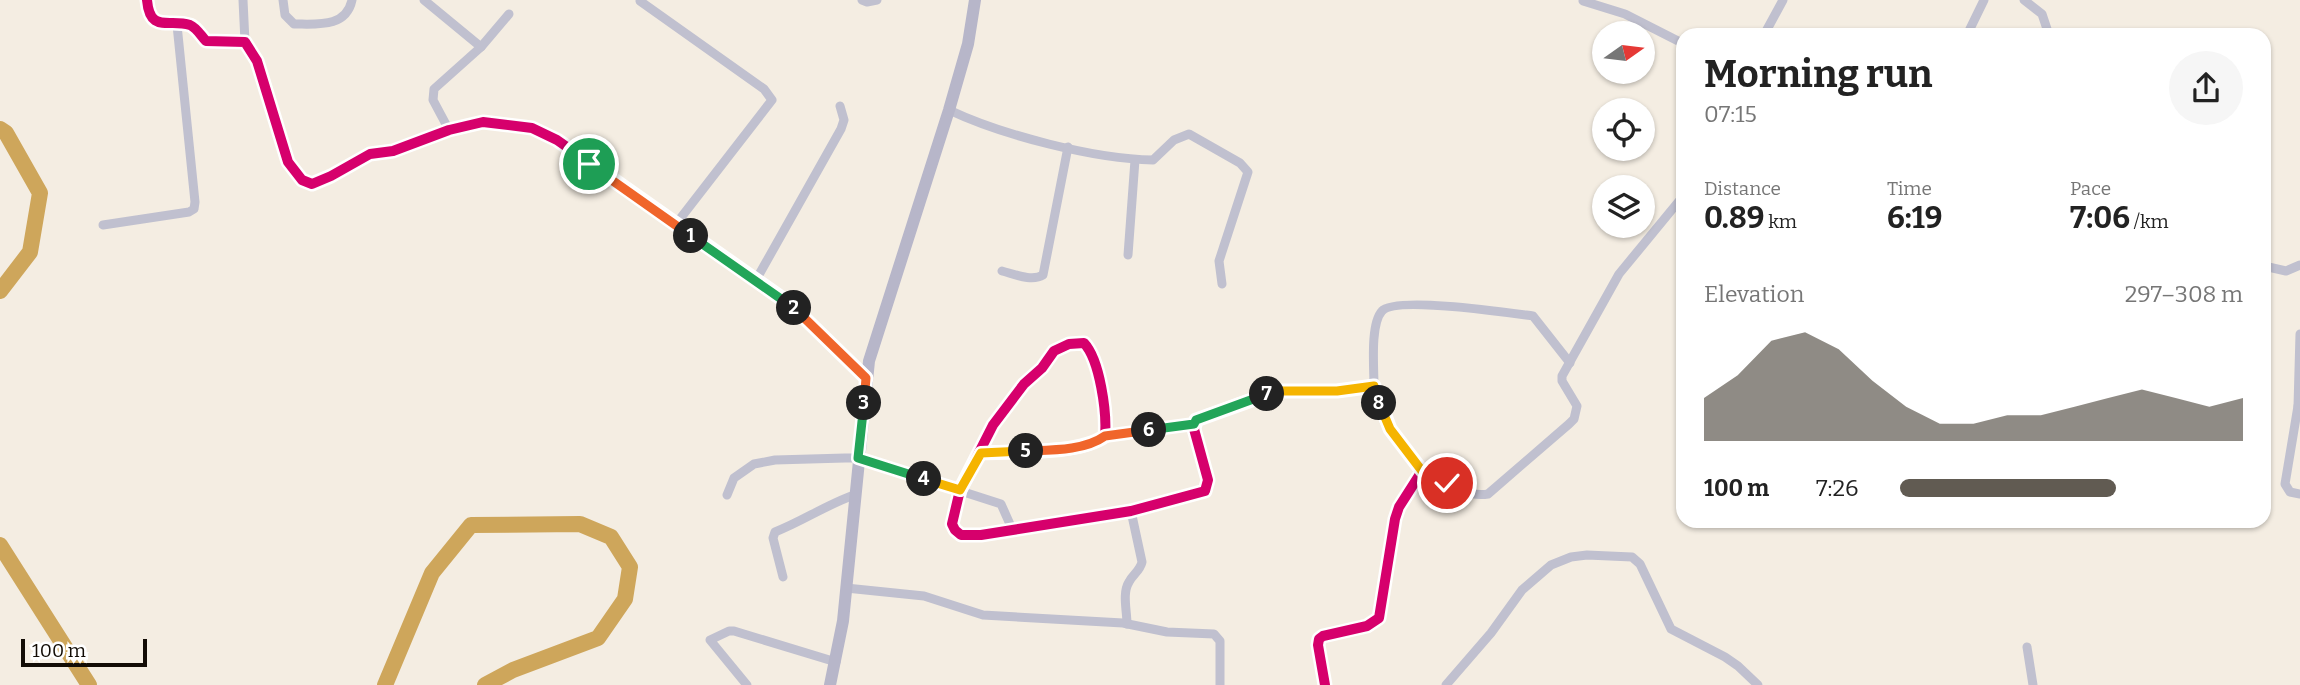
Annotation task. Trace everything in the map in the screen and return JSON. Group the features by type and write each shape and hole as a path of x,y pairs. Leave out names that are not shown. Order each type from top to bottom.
{"main road":[{"path":"830,685 836,662 846,588 866,378 871,351 968,44 975,0"}],"street":[{"path":"147,0 149,14 154,20 194,27 206,41 245,42"},
{"path":"243,0 245,42 257,61 288,162 302,180 312,184 370,154 393,151 449,130 483,122 507,123 542,131 790,304 866,378"},
{"path":"283,0 285,15 294,24 329,23 341,19 351,8 352,0"},
{"path":"424,0 481,47"},
{"path":"862,0 877,0"},
{"path":"1768,28 1783,0"},
{"path":"1970,28 1984,0"},
{"path":"2024,0 2042,14 2047,28"},
{"path":"640,1 764,89 772,100 676,224"},
{"path":"1583,1 1625,14 1676,40"},
{"path":"449,130 432,93 481,47 509,14"},
{"path":"103,225 194,209 177,25"},
{"path":"756,280 841,129 844,120 840,106"},
{"path":"948,110 986,126 1068,147 1135,160 1153,160 1174,140 1189,134 1246,167 1248,172 1219,261 1222,284"},
{"path":"1002,271 1030,278 1043,275 1068,147"},
{"path":"1128,255 1135,160"},
{"path":"1570,363 1533,316 1497,310 1429,306 1387,307 1380,313 1374,340 1374,386 1390,429 1422,471 1478,495 1488,494 1574,419 1577,406 1562,381 1562,376 1570,363 1619,274 1676,205"},
{"path":"2271,268 2286,271 2300,265"},
{"path":"2300,334 2299,406 2285,484 2290,492 2300,494"},
{"path":"1105,436 1102,395 1090,348 1084,342 1069,344 1054,351 993,425 960,490 952,524 955,530 961,535 1013,531 1130,511 1205,491 1208,480 1194,424"},
{"path":"981,453 1059,450 1105,436 1194,424 1196,420 1277,391 1337,391 1374,386"},
{"path":"727,495 734,478 754,464 793,459 858,458 1001,504 1013,531"},
{"path":"1325,685 1319,639 1367,626 1379,618 1395,519 1399,507 1422,471"},
{"path":"783,577 773,538 775,533 828,505 854,495"},
{"path":"1127,624 1128,583 1142,562 1130,511"},
{"path":"1446,685 1491,633 1522,590 1542,571 1560,560 1587,555 1632,557 1640,564 1671,629 1725,657 1758,685"},
{"path":"846,588 924,596 983,615 1127,624 1167,632 1214,634 1220,641 1220,685"},
{"path":"747,685 710,640 734,631 836,662"},
{"path":"2027,647 2033,685"}],"waterway":[{"path":"0,129 6,133 40,193 30,252 0,291"},
{"path":"385,685 432,573 471,525 580,524 611,537 630,567 625,599 598,638 513,670 485,685"},
{"path":"0,545 89,685"}],"cycle path":[{"path":"147,0 149,11 156,21 190,25 206,41 245,42 257,61 288,162 302,180 312,184 370,154 393,151 449,130 483,122 532,128 557,140 790,304 866,378"},
{"path":"981,453 1063,449 1094,442 1105,436 1105,414 1094,361 1084,343 1069,344 1054,351 1042,368 1024,384 993,425 960,490 952,524 961,535 981,535 1131,511 1205,491 1208,480 1194,429 1196,420 1277,391 1337,391 1374,386 1390,429 1422,471 1399,507 1395,519 1379,618 1367,626 1319,639 1325,685"}],"route":[{"path":"589,164 790,304 866,378 858,458 960,490 981,453 1059,450 1105,436 1194,424 1196,420 1277,391 1337,391 1374,386 1390,429 1422,471 1447,483"}]}
